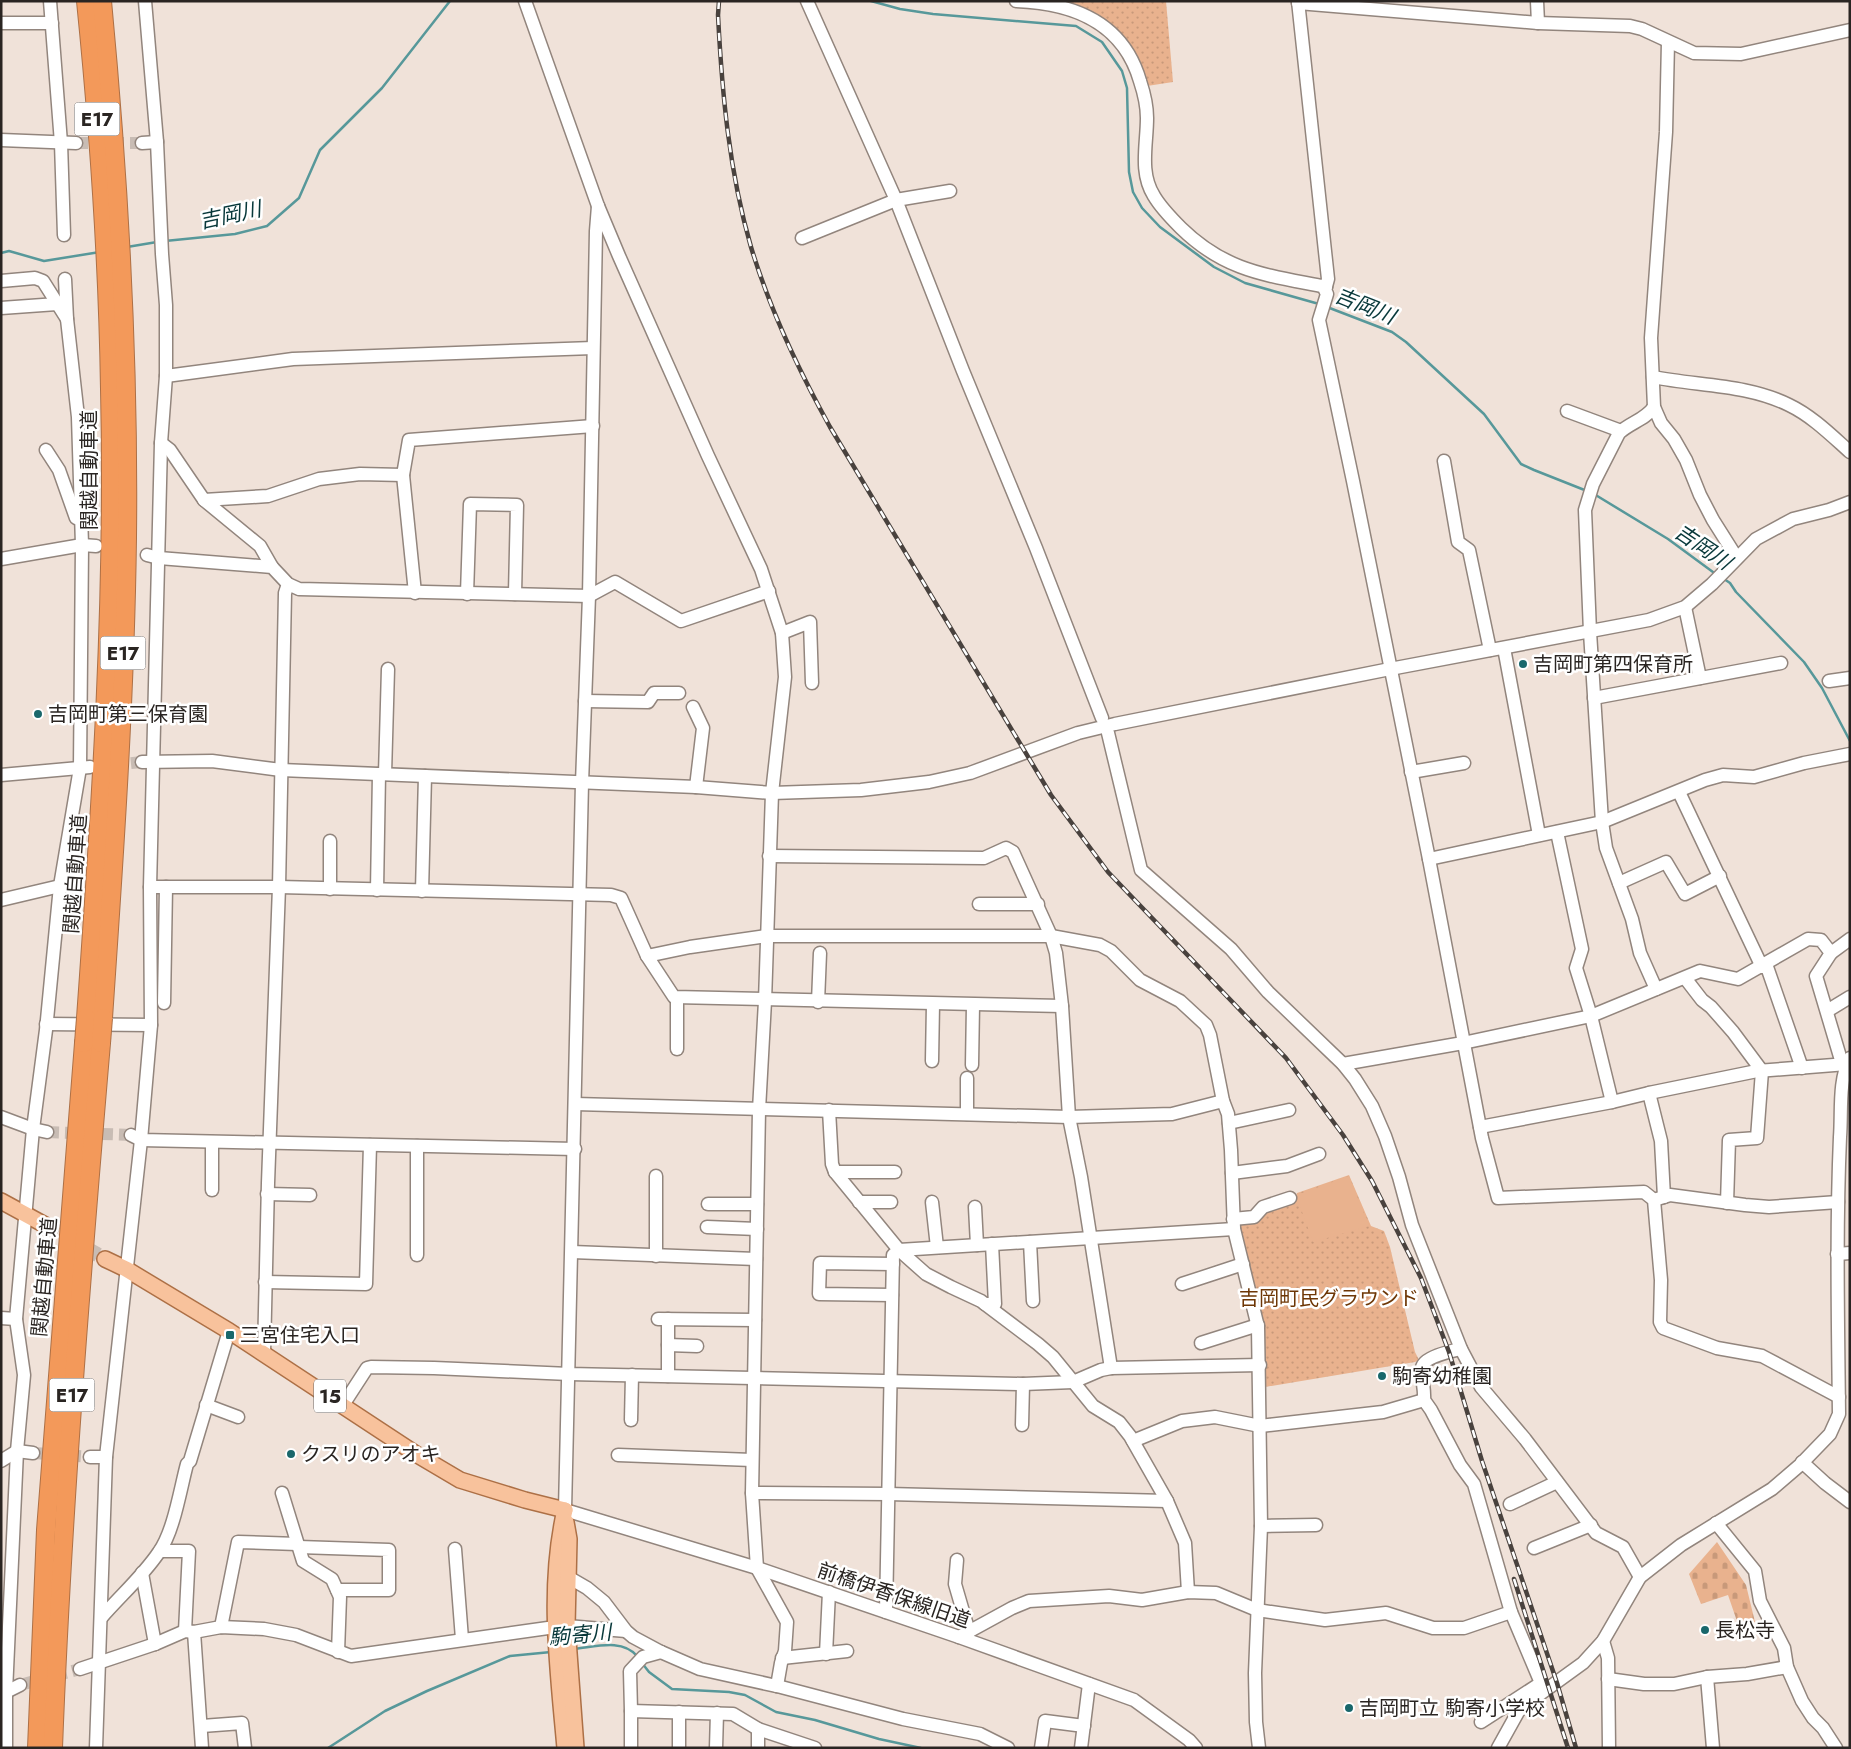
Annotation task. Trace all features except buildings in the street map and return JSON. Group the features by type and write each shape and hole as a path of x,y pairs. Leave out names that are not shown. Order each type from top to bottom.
{"highway":[{"name":"関越自動車道","path":"86,1 97,117 112,235"},
{"name":"関越自動車道","path":"37,1748 47,1520 95,1018 106,708 110,528 110,392 115,289 112,235 113,117 102,1"},
{"name":"関越自動車道","path":"53,1748 63,1540 92,1043"}],"main road":[{"path":"1,1201 45,1226"},
{"name":"15","path":"105,1259 229,1331 416,1454 460,1480 565,1510"},
{"path":"561,1626 568,1577 569,1539 565,1510"},
{"path":"565,1510 558,1540 565,1748"},
{"path":"563,1652 576,1748"}],"street":[{"path":"50,1 61,143 64,235"},
{"path":"96,1748 106,1457 126,1270 136,1137 151,1025 148,762 153,556 166,376 166,304 157,142 145,1"},
{"path":"525,1 598,206 708,456 761,568 782,633 785,677 772,794 766,1001 760,1110 752,1460 752,1493 757,1568 787,1622 785,1651 777,1686"},
{"path":"807,1 896,200 1102,718"},
{"path":"1016,1 1062,6 1084,14 1099,22 1127,50 1137,70 1146,99 1147,117 1144,163 1149,187 1168,215 1191,238 1221,259 1239,267 1258,274 1326,290"},
{"path":"1537,1 1538,23"},
{"path":"1838,1202 1770,1207 1670,1195 1659,1198 1644,1192 1498,1198 1480,1127 1429,859 1320,320 1328,279 1298,2 1538,23 1630,26 1647,31 1694,53 1742,54 1850,30"},
{"path":"1,23 52,23"},
{"path":"1668,42 1666,132 1651,338 1654,406 1661,423 1674,439 1686,460 1700,495 1733,562"},
{"path":"1,140 76,143"},
{"path":"142,142 157,142"},
{"path":"802,238 896,200 950,191"},
{"path":"565,1510 598,206"},
{"path":"1,281 35,278 43,281 67,319"},
{"path":"6,1748 4,1692 6,1619 24,1375 16,1319 33,1129 60,886 85,767 78,417 67,319 65,279"},
{"path":"1,308 57,304"},
{"path":"166,376 293,359 594,348"},
{"path":"1653,377 1733,388 1773,399 1803,413 1850,452"},
{"path":"1654,406 1643,419 1621,431 1614,441 1593,484 1585,510 1590,632 1602,822 1606,848 1632,920 1640,953 1656,989"},
{"path":"1566,411 1621,431"},
{"path":"415,593 403,475 410,440 593,426"},
{"path":"161,443 170,450 204,500 260,546 272,567 288,584 299,589 589,596 615,582 681,622 769,591"},
{"path":"46,450 59,470 76,518 81,520"},
{"path":"1444,461 1458,542 1469,550 1490,650"},
{"path":"204,500 268,496 319,479 360,474 403,475"},
{"path":"148,762 212,761 281,770 696,787 772,794 860,790 929,782 970,773 1078,733 1390,669 1649,620 1685,607 1712,584 1756,539 1793,519 1829,510 1850,502"},
{"path":"467,594 470,504 517,505 515,594"},
{"path":"1,559 82,545 96,546"},
{"path":"153,556 272,567"},
{"path":"264,1353 267,1194 279,887 285,592 288,584"},
{"path":"1685,607 1700,678"},
{"path":"782,633 810,622 812,683"},
{"path":"1504,648 1539,835"},
{"path":"1594,698 1781,663"},
{"path":"377,890 388,669"},
{"path":"1829,681 1850,678"},
{"path":"585,701 648,702 654,693 678,693"},
{"path":"693,707 703,728 696,787"},
{"path":"1108,733 1141,870 1231,949 1268,992 1343,1064 1356,1079 1372,1106 1385,1136 1412,1225 1461,1349 1481,1387 1525,1439 1596,1532 1623,1547 1640,1577"},
{"path":"1429,859 1602,822 1705,780 1723,775 1754,777 1846,754"},
{"path":"1411,772 1464,763"},
{"path":"1,775 85,767"},
{"path":"422,891 425,776"},
{"path":"1679,792 1764,966 1802,1068"},
{"path":"1557,832 1582,949 1576,968 1591,1016 1612,1102"},
{"path":"330,842 330,889"},
{"path":"770,856 984,858 1006,848 1013,852 1038,904 1056,953 1062,1006 1069,1117 1081,1177 1111,1368"},
{"path":"1619,883 1666,862 1685,894 1720,876"},
{"path":"1,900 60,886"},
{"path":"150,887 279,887 611,895 621,898 647,956 674,997 678,998 1062,1006"},
{"path":"164,1003 166,887"},
{"path":"980,904 1038,904"},
{"path":"647,956 690,947 767,936 1051,936 1100,945 1111,951 1140,980 1180,1001 1200,1018 1210,1035 1223,1101 1228,1114 1233,1224 1258,1325 1261,1526 1255,1673 1256,1722 1259,1748"},
{"path":"1343,1064 1463,1043 1591,1016 1700,972 1738,979 1764,966 1808,939 1821,940 1831,953"},
{"path":"1848,1061 1841,1060 1816,976 1831,953 1850,939"},
{"path":"818,1002 820,953"},
{"path":"1685,978 1702,1000 1711,1007 1733,1032 1762,1071 1756,1138 1729,1140 1727,1202"},
{"path":"1827,1011 1850,997"},
{"path":"677,1049 678,998"},
{"path":"932,1061 934,1004"},
{"path":"972,1065 973,1005"},
{"path":"46,1024 151,1025"},
{"path":"1480,1127 1762,1071 1802,1068 1848,1061"},
{"path":"1481,1722 1515,1707 1525,1705 1583,1663 1603,1641 1640,1577 1680,1545 1772,1489 1830,1434 1844,1416 1839,1397 1844,1351 1844,1254 1838,1202 1843,1081 1848,1061"},
{"path":"967,1078 967,1114"},
{"path":"1649,1093 1661,1141 1659,1198 1660,1322 1663,1328 1717,1348 1762,1356 1839,1397"},
{"path":"575,1104 1069,1117 1172,1114 1223,1101"},
{"path":"829,1110 832,1164 835,1172 899,1250 926,1274 985,1304 1053,1357 1093,1406 1119,1422 1133,1441 1168,1501 1185,1543 1188,1592"},
{"path":"1229,1123 1289,1110"},
{"path":"1,1118 47,1132"},
{"path":"136,1137 212,1142 575,1149"},
{"path":"212,1142 212,1190"},
{"path":"265,1282 366,1284 370,1145"},
{"path":"417,1146 417,1255"},
{"path":"1232,1173 1287,1166 1319,1154"},
{"path":"835,1172 895,1172"},
{"path":"656,1176 656,1256"},
{"path":"267,1194 310,1195"},
{"path":"886,1612 893,1256 899,1250 1090,1239 1233,1224 1254,1217 1263,1207 1290,1198"},
{"path":"859,1202 891,1202"},
{"path":"932,1202 936,1247"},
{"path":"708,1204 757,1204"},
{"path":"975,1207 977,1245"},
{"path":"707,1227 757,1229"},
{"path":"1030,1242 1033,1301"},
{"path":"985,1304 995,1304 992,1244"},
{"path":"572,1252 756,1259"},
{"path":"892,1295 819,1294 820,1263 893,1264"},
{"path":"1182,1284 1243,1264"},
{"path":"1,1318 16,1319"},
{"path":"668,1376 668,1345 663,1319 754,1320"},
{"path":"1201,1343 1258,1325"},
{"path":"101,1618 160,1551 168,1535 187,1464 190,1461 229,1331"},
{"path":"668,1345 697,1346"},
{"path":"1461,1349 1432,1358 1423,1364 1424,1400 1460,1465 1474,1484 1511,1612 1541,1683 1515,1707 1498,1748"},
{"path":"343,1405 367,1368 371,1367 569,1374 1023,1384 1073,1382 1101,1370 1111,1368 1260,1364"},
{"path":"631,1420 632,1375"},
{"path":"1022,1425 1023,1384"},
{"path":"1133,1441 1182,1421 1215,1417 1260,1426 1383,1412 1424,1400"},
{"path":"206,1405 238,1417"},
{"path":"1,1461 17,1451 33,1453"},
{"path":"618,1455 752,1460"},
{"path":"90,1457 106,1457"},
{"path":"1802,1462 1850,1502"},
{"path":"1510,1504 1558,1482"},
{"path":"282,1493 303,1561 332,1579 340,1597 338,1652"},
{"path":"752,1493 888,1494 1168,1501"},
{"name":"前橋伊香保線旧道","path":"565,1510 757,1568 886,1612 964,1634 1134,1700 1189,1740 1196,1748"},
{"path":"1716,1523 1755,1572 1760,1601 1784,1648 1787,1667 1802,1702 1836,1748"},
{"path":"1261,1526 1316,1525"},
{"path":"1534,1548 1591,1525"},
{"path":"221,1627 238,1542 389,1550 389,1590 337,1590"},
{"path":"456,1549 462,1639"},
{"path":"160,1551 189,1551 190,1631 202,1726 202,1748"},
{"path":"957,1560 955,1584 964,1634 1012,1608 1030,1601 1109,1596 1142,1600 1188,1592 1216,1593 1257,1610 1325,1620 1386,1613 1433,1628 1464,1628 1511,1612"},
{"path":"142,1573 155,1644"},
{"path":"568,1577 604,1602 626,1631 633,1637 700,1669 777,1686 903,1719 980,1734 1008,1748"},
{"path":"826,1654 829,1592"},
{"path":"80,1669 190,1631 221,1627 264,1629 296,1635 351,1656 561,1626 626,1631"},
{"path":"1603,1641 1604,1652 1608,1658 1609,1748"},
{"path":"782,1658 847,1651"},
{"path":"631,1748 630,1672 643,1657 661,1652"},
{"path":"1608,1679 1644,1684 1674,1684 1707,1676 1747,1674 1787,1667"},
{"path":"1707,1676 1713,1748"},
{"path":"1081,1748 1089,1684"},
{"path":"4,1692 20,1686"},
{"path":"631,1711 733,1714 758,1729 815,1748"},
{"path":"679,1712 679,1748"},
{"path":"716,1748 717,1713"},
{"path":"1041,1748 1045,1721 1084,1726"},
{"path":"202,1726 242,1723 245,1748"},
{"path":"758,1729 758,1748"}],"green space":[{"path":"1059,1 1166,1 1173,82 1147,86 1136,56 1125,40 1107,27"},
{"name":"吉岡町民グラウンド","path":"1349,1175 1371,1226 1384,1231 1390,1247 1415,1352 1419,1360 1265,1387 1264,1329 1249,1262 1238,1224 1265,1209 1293,1202 1297,1193"},
{"path":"1349,1176 1369,1226 1313,1242 1297,1198 1299,1194"},
{"path":"1717,1542 1746,1585 1755,1622 1739,1627 1728,1595 1701,1604 1689,1574"}],"waterway":[{"name":"吉岡川","path":"165,241 235,234 267,226 299,198 320,150 382,88 450,1"},
{"name":"吉岡川","path":"871,1 900,9 933,14 1076,26 1102,42 1122,71 1127,88 1129,172 1133,192 1142,208 1160,227 1214,267 1245,283 1319,304"},
{"name":"吉岡川","path":"127,247 157,242"},
{"name":"吉岡川","path":"1,253 9,251 44,261 100,252"},
{"name":"吉岡川","path":"1327,307 1392,332 1406,342 1484,414 1521,464 1587,491"},
{"name":"吉岡川","path":"1594,494 1668,539 1717,575"},
{"name":"吉岡川","path":"1724,579 1730,583 1736,592 1804,662 1822,688 1850,741"},
{"name":"駒寄川","path":"574,1649 616,1645 631,1650 637,1656"},
{"name":"駒寄川","path":"328,1748 385,1711 427,1691 510,1656 551,1652"},
{"name":"駒寄川","path":"642,1663 649,1672 672,1689 729,1692 745,1695 776,1712 815,1720 879,1739 921,1748"}],"tunnel":[{"path":"76,143 142,143"},
{"path":"113,765 142,762"},
{"path":"47,1132 131,1135"},
{"path":"45,1225 105,1259"},
{"path":"33,1453 90,1457"},
{"path":"20,1685 80,1669"}],"railway":[{"path":"719,1 718,15 724,103 737,190 751,247 767,294 796,361 830,427 1051,795 1108,872 1286,1058 1343,1135 1372,1181 1421,1278 1449,1352 1482,1461 1557,1683 1576,1748"},
{"path":"1514,1579 1568,1748"}],"place":[{"name":"吉岡町第四保育所","path":"1523,664"},
{"name":"吉岡町第三保育園","path":"38,714"},
{"name":"三宮住宅入口","path":"230,1335"},
{"name":"駒寄幼稚園","path":"1382,1376"},
{"name":"クスリのアオキ","path":"291,1454"},
{"name":"長松寺","path":"1705,1630"},
{"name":"吉岡町立 駒寄小学校","path":"1349,1708"}]}
